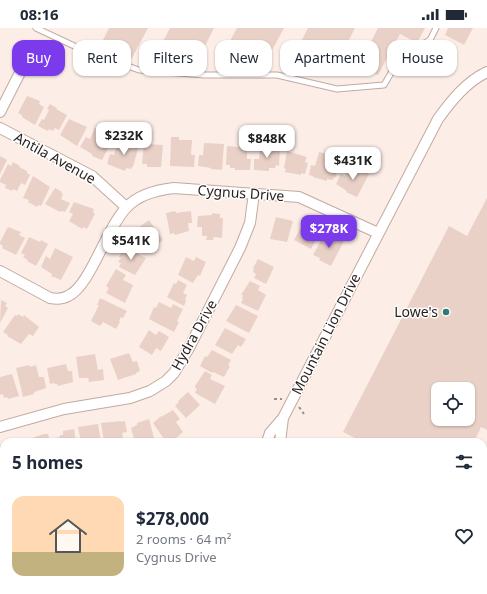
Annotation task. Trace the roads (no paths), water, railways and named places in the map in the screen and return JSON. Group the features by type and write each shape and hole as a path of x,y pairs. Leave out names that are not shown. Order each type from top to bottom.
{"street":[{"name":"Mountain Lion Drive","path":"268,438 270,432 283,418 438,119 455,97 467,86 487,72"},
{"path":"0,112 18,76"},
{"name":"Antila Avenue","path":"0,128 92,176 126,207"},
{"name":"Cygnus Drive","path":"126,207 139,198 158,190 174,188 299,197 378,233"},
{"name":"Hydra Drive","path":"0,427 64,409 130,398 150,391 166,381 174,373 189,348 240,248 250,223 254,193"},
{"path":"0,271 50,298 56,299 69,296 82,284 113,226 126,207"},
{"name":"Mountain Lion Drive","path":"280,438 283,418"}],"lane":[{"path":"36,28 87,52 139,70 204,75 277,75 337,89 384,85 401,56 430,40 436,28"}],"place":[{"name":"Lowe's","path":"446,312"}]}
